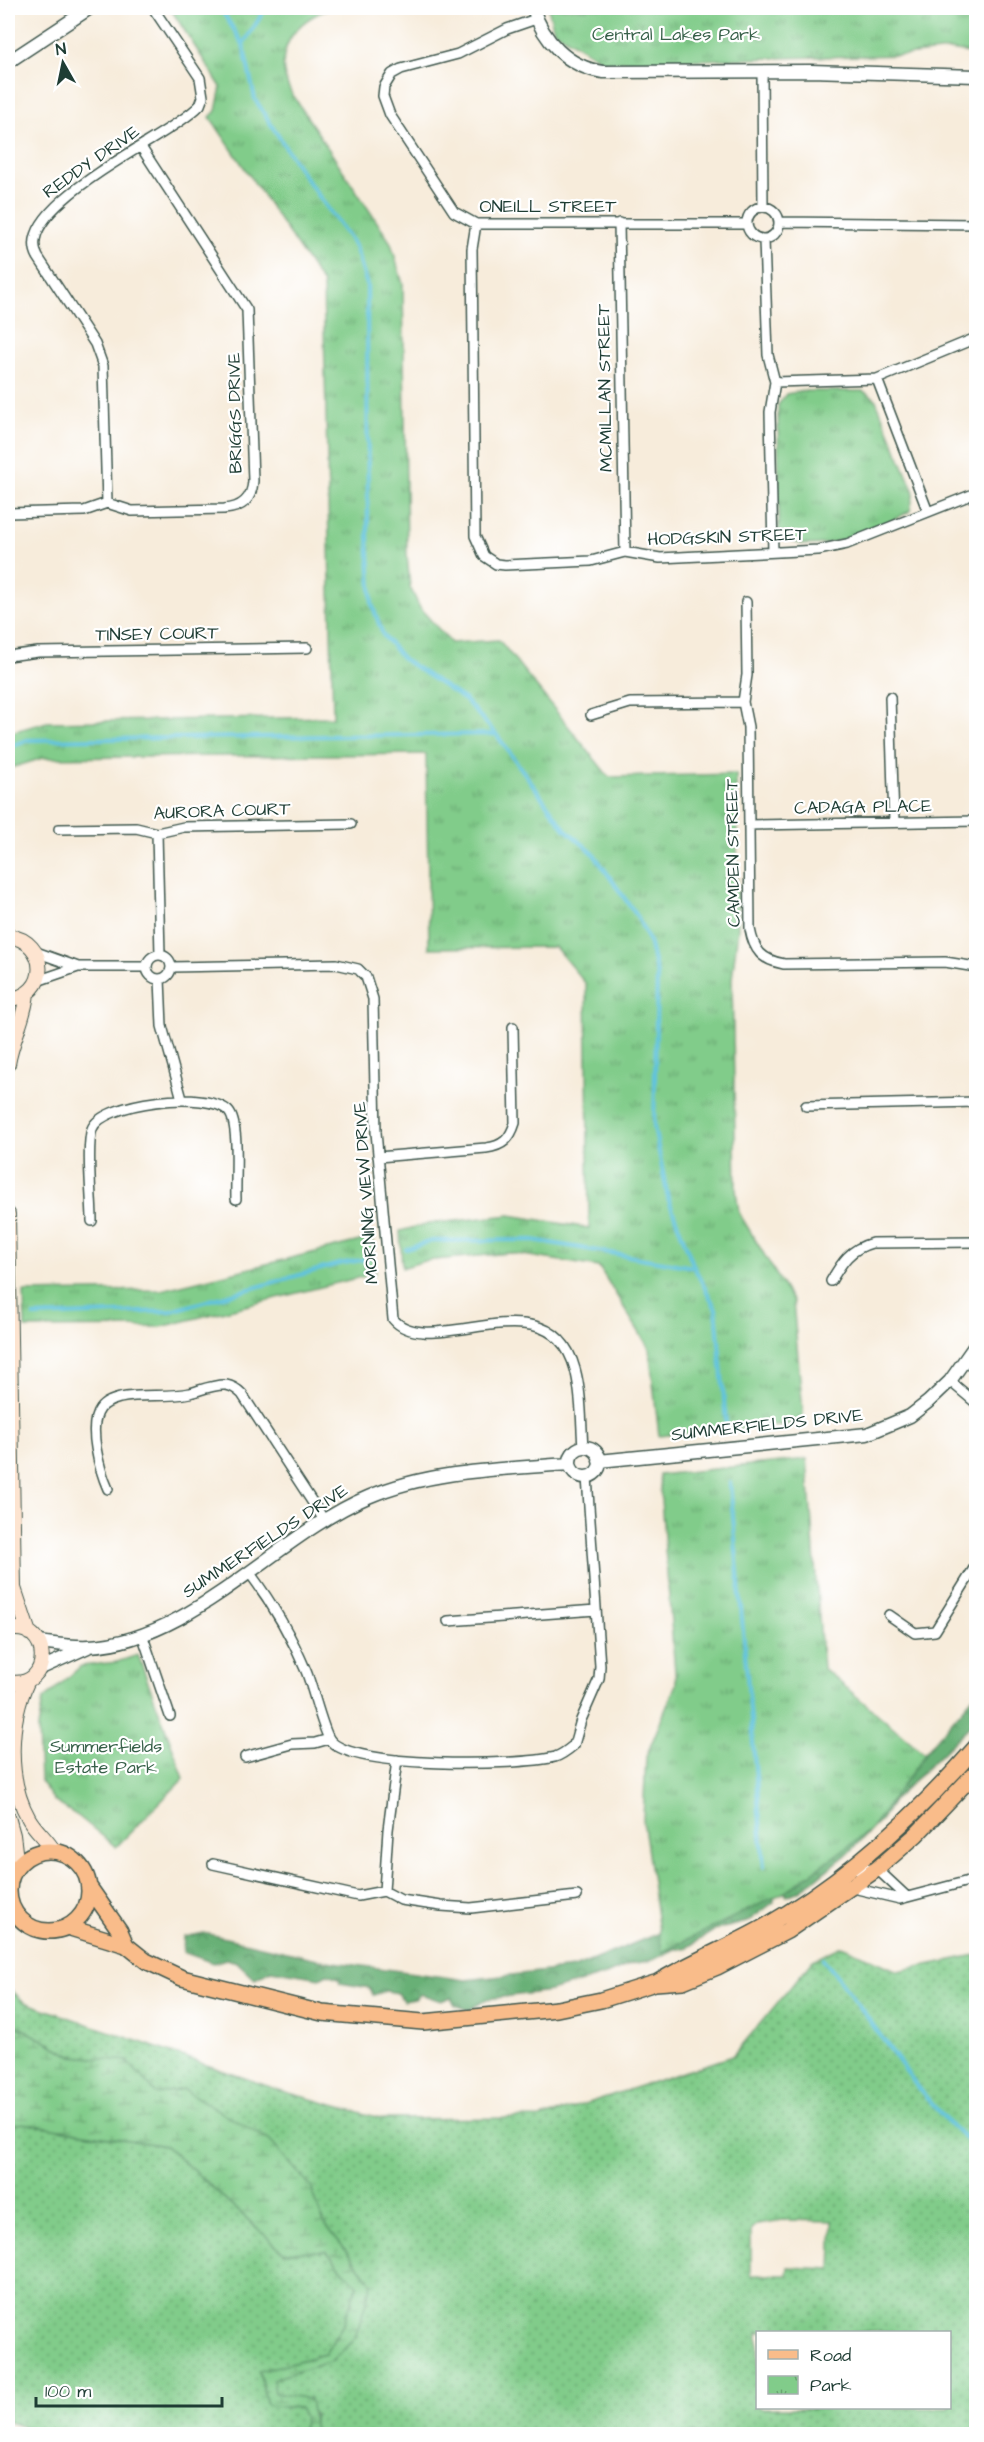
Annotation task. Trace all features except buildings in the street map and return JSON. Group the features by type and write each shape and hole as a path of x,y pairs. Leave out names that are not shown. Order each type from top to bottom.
{"main road":[{"path":"8,924 12,937 24,940 36,952 39,962 37,981 27,993 8,999"},
{"path":"8,1064 9,1036 26,1007 27,993"},
{"path":"8,1214 14,1588 8,1613"},
{"path":"14,1588 42,1656 39,1669 28,1680 20,1699 14,1725 16,1786 29,1820 54,1851 75,1860 87,1877 90,1888 120,1931 126,1945"},
{"path":"8,1630 17,1629 34,1637"},
{"path":"8,1682 28,1680"},
{"path":"8,1817 13,1835 9,1895 16,1913 15,1919 44,1931 67,1927 126,1945 165,1971 202,1984 322,2013 423,2022 518,2015 587,2003 655,1983 763,1928 849,1870 924,1803 976,1747"},
{"path":"655,1983 683,1981 717,1967 787,1932 877,1869 916,1835 976,1772"},
{"path":"12,1874 33,1854 54,1851"},
{"path":"67,1927 84,1911 90,1888"}],"street":[{"path":"8,63 90,8"},
{"name":"REDDY DRIVE","path":"107,503 103,366 95,344 38,257 33,243 37,227 59,200 194,112 203,97 200,78 153,8"},
{"path":"535,13 550,43 575,64 588,70 976,76"},
{"name":"ONEILL STREET","path":"535,13 451,56 401,69 392,74 384,87 382,96 390,115 454,212 476,224 747,224"},
{"path":"762,72 763,207"},
{"name":"BRIGGS DRIVE","path":"107,503 132,511 232,509 245,502 253,487 247,310 141,147"},
{"path":"763,207 776,213 780,222 777,232 764,240 754,237 747,224 750,214 763,207"},
{"path":"780,222 976,224"},
{"name":"MCMILLAN STREET","path":"619,223 625,552"},
{"name":"HODGSKIN STREET","path":"476,224 472,249 475,536 478,548 490,561 506,565 591,561 625,552 647,558 837,548 976,493"},
{"path":"764,240 768,354 776,382 770,412 773,552"},
{"path":"776,382 877,379 976,338"},
{"path":"877,379 928,512"},
{"path":"8,513 84,511 107,503"},
{"name":"CAMDEN STREET","path":"746,602 747,675 742,702 748,727 750,929 755,948 765,959 784,964 945,962 976,967"},
{"name":"TINSEY COURT","path":"8,656 38,652 307,648"},
{"path":"890,697 894,822"},
{"path":"591,715 630,704 742,702"},
{"name":"CADAGA PLACE","path":"750,825 976,821"},
{"name":"AURORA COURT","path":"59,829 136,828 157,833 184,827 351,824"},
{"path":"157,833 160,955"},
{"path":"36,952 78,967"},
{"path":"160,955 167,957 172,967 167,976 160,979 150,974 147,967 153,957 160,955"},
{"name":"MORNING VIEW DRIVE","path":"172,967 336,964 358,969 366,977 373,999 378,1157 393,1319 400,1327 416,1332 516,1323 545,1330 563,1346 575,1368 583,1447"},
{"path":"37,981 78,967 147,967"},
{"path":"160,979 164,1034 182,1099"},
{"path":"378,1157 497,1147 506,1142 512,1135 515,1123 513,1027"},
{"path":"92,1221 91,1139 96,1122 103,1116 116,1112 182,1099 212,1103 231,1114 235,1132 236,1199"},
{"path":"806,1106 976,1102"},
{"path":"831,1281 843,1260 861,1246 976,1242"},
{"name":"SUMMERFIELDS DRIVE","path":"599,1461 867,1434 910,1416 950,1381 976,1344"},
{"path":"950,1381 976,1403"},
{"path":"108,1489 100,1470 96,1448 96,1419 98,1411 104,1405 123,1398 180,1395 225,1385 236,1388 242,1394 324,1520"},
{"path":"583,1447 592,1450 599,1461 595,1473 587,1477 577,1476 570,1464 572,1455 583,1447"},
{"name":"SUMMERFIELDS DRIVE","path":"39,1669 89,1646 142,1634 193,1609 324,1520 366,1497 414,1482 570,1464"},
{"path":"249,1572 291,1636 329,1739 343,1749 397,1760 508,1762 555,1757 574,1745 581,1720 599,1679 587,1477"},
{"path":"889,1615 915,1633 935,1631 976,1565"},
{"path":"448,1621 596,1610"},
{"path":"142,1634 170,1716"},
{"name":"SUMMERFIELDS DRIVE","path":"34,1637 89,1646"},
{"path":"245,1757 292,1744 315,1743 329,1739"},
{"path":"384,1892 388,1830 397,1760"},
{"path":"213,1864 358,1896 384,1892 406,1901 471,1908 577,1896"},
{"path":"849,1870 877,1869 907,1897"},
{"path":"852,1888 891,1897 907,1897 976,1879"}],"green space":[{"path":"170,8 334,8 307,20 289,40 285,52 286,80 292,94 391,243 403,284 407,554 410,587 420,608 451,643 499,640 609,777 736,774 738,929 732,979 736,1189 739,1213 793,1302 804,1423 659,1436 649,1348 599,1267 510,1253 424,1261 402,1268 400,1231 427,1224 510,1215 589,1228 586,984 555,947 429,948 426,754 43,758 8,769 8,733 47,722 333,717 323,284 210,117 216,111 221,87"},
{"name":"Central Lakes Park","path":"548,8 976,8 976,54 949,50 905,55 604,62 554,31"},
{"path":"803,391 863,391 875,398 914,492 910,511 863,533 824,544 790,541 779,531 778,405 786,394"},
{"path":"372,1238 375,1273 365,1276 161,1327 25,1328 24,1292 161,1290"},
{"path":"807,1459 823,1668 925,1754 870,1830 785,1892 662,1952 643,1819 646,1757 676,1684 659,1475"},
{"name":"Summerfields Estate Park","path":"138,1655 184,1778 116,1847 78,1816 55,1802 40,1781 38,1728 43,1700 81,1666 117,1662"},
{"path":"976,1693 976,1720 893,1801 882,1819 845,1856 801,1890 787,1896 781,1887 915,1764"},
{"path":"773,1885 774,1902 747,1922 715,1930 686,1948 675,1949 653,1960 631,1964 606,1975 550,1991 487,1999 469,2010 455,2005 451,1997 441,2001 421,1994 415,1999 403,2001 398,1993 386,1991 373,1995 370,1988 340,1983 339,1978 327,1974 320,1978 271,1970 255,1979 237,1962 226,1959 213,1963 183,1952 184,1937 204,1933 326,1961 466,1980 574,1968 659,1933 666,1933"},
{"path":"842,1946 898,1971 976,1955 976,2434 315,2434 312,2427 314,2414 275,2393 272,2379 331,2361 372,2283 324,2223 311,2187 220,2112 183,2089 157,2094 127,2062 72,2056 8,2021 8,1987 24,2002 282,2091 384,2119 541,2118 733,2056 813,1960","holes":["783,2220 833,2221 831,2269 788,2267 787,2275 751,2275 751,2229 757,2224"]},
{"path":"8,2021 72,2056 127,2061 157,2094 183,2089 270,2141 311,2187 324,2223 372,2283 355,2338 332,2361 273,2379 275,2393 310,2399 315,2434 301,2434 305,2418 300,2408 267,2405 259,2371 325,2354 344,2323 357,2285 326,2251 284,2252 166,2146 22,2123 8,2126"},
{"path":"22,2123 166,2146 284,2252 326,2251 357,2285 344,2323 325,2354 259,2372 267,2405 300,2408 305,2418 301,2434 47,2434 8,2422 8,2126"}],"waterway":[{"path":"220,8 243,44"},
{"path":"266,8 243,44 255,99 300,170 355,246 367,285 368,537 372,604 383,635 403,659 465,700 496,734 565,829 593,853 637,916 649,941 657,975 654,1127 668,1198 694,1267 716,1309 726,1422"},
{"path":"8,747 28,740 495,734"},
{"path":"406,1249 432,1241 533,1240 693,1267"},
{"path":"34,1316 171,1311 339,1264 367,1259"},
{"path":"730,1483 764,1867"},
{"path":"823,1959 933,2106 976,2148"}]}
